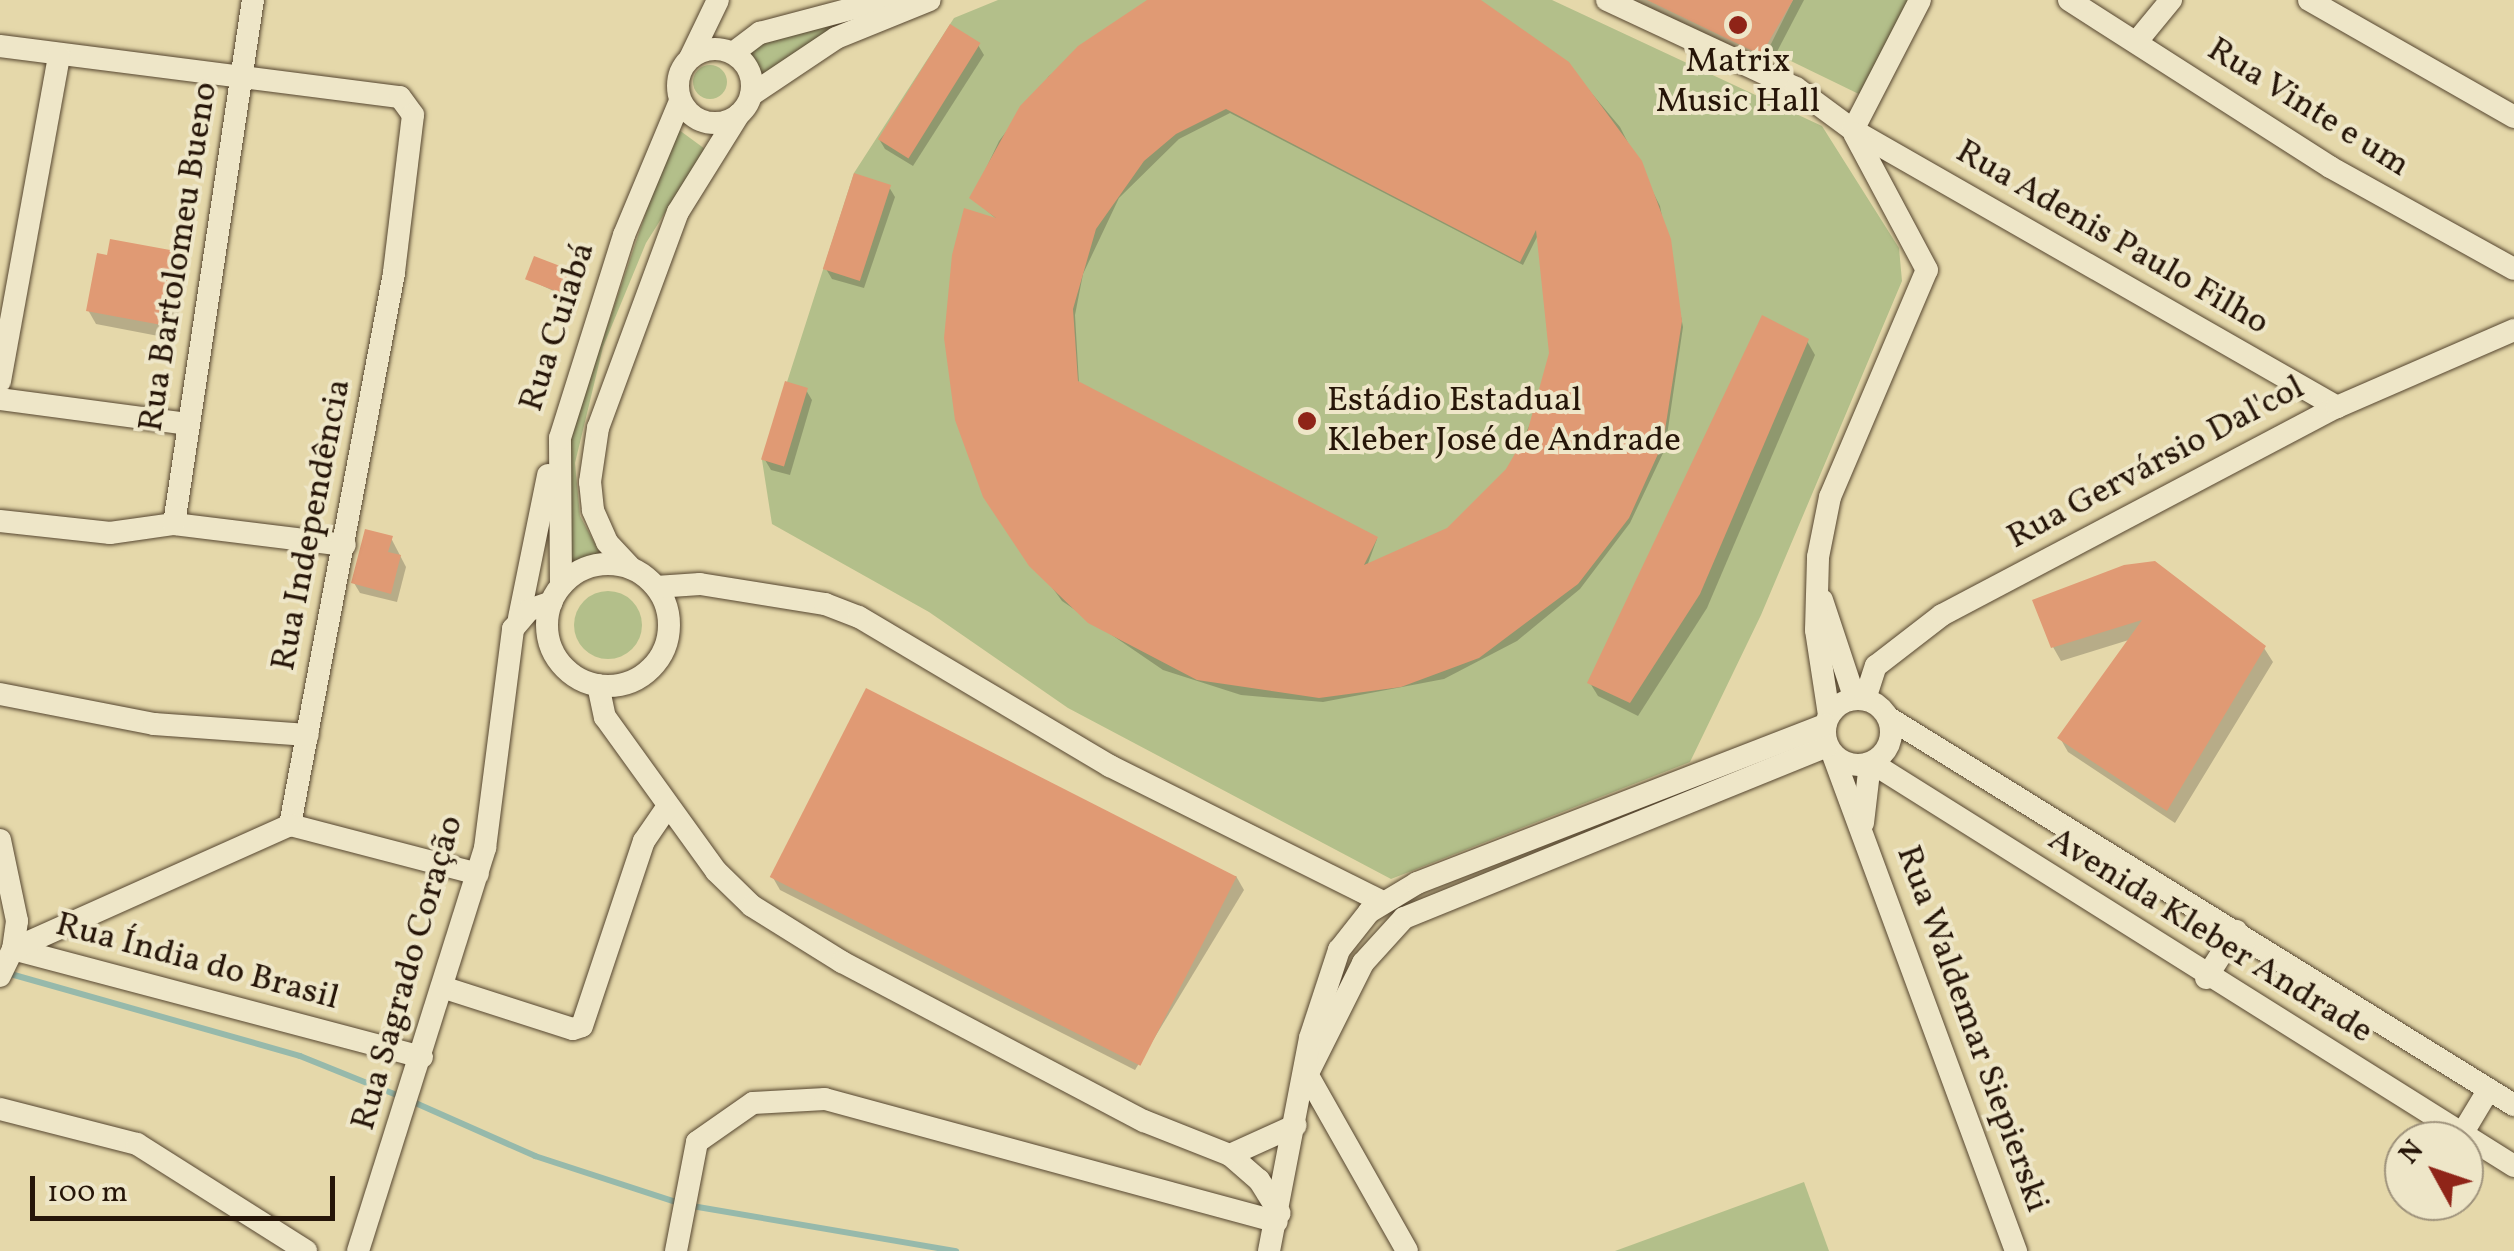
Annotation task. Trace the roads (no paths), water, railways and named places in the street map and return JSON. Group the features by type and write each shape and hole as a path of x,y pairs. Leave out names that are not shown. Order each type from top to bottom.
{"street":[{"name":"Rua Bartolomeu Bueno","path":"174,524 186,424 244,80 253,0"},
{"path":"719,0 731,52 749,70 745,105"},
{"path":"719,0 678,77 680,101 706,122 745,105 836,38 920,3"},
{"name":"Rua Adenis Paulo Filho","path":"1607,0 1796,88 1852,130 2337,407"},
{"path":"1852,130 1920,0"},
{"name":"Rua Vinte e um","path":"2069,0 2138,40 2240,112 2514,269"},
{"path":"2138,40 2172,0"},
{"path":"2309,0 2514,117"},
{"path":"690,58 705,50 731,52 745,40 854,8 920,3"},
{"name":"Rua Independência","path":"0,46 400,97 414,114 394,273 346,545 290,825"},
{"path":"0,381 59,56"},
{"name":"Rua Cuiabá","path":"553,604 560,438 624,235 680,101"},
{"name":"Rua Cuiabá","path":"632,568 607,542 594,510 590,482 598,428 678,212 745,105"},
{"name":"Rua Waldemar Siepierski","path":"1852,130 1927,270 1830,496 1818,587 1816,655 1829,735 2016,1251"},
{"name":"Rua Gervársio Dal'col","path":"1860,699 1876,666 1942,616 2337,407 2514,330"},
{"path":"0,399 186,424"},
{"name":"Rua Sagrado Coração","path":"358,1251 445,988 478,874 492,814 508,650 520,618 560,438"},
{"path":"0,521 110,533 174,524 346,545"},
{"path":"508,650 521,635 553,604 593,566 632,568 656,587 669,621 660,656 634,680 598,685 567,670 553,604"},
{"path":"656,587 700,584 825,604 859,617 1110,766 1323,877 1382,900"},
{"path":"1818,587 1860,699 1888,718 1891,739 1871,763 1850,765 1829,735"},
{"path":"520,618 553,604"},
{"path":"598,685 605,716 716,871 796,937 1144,1121 1230,1155 1259,1180 1278,1218"},
{"path":"0,694 154,724 308,735"},
{"path":"1307,1074 1363,963 1404,918 1829,735 1860,699"},
{"name":"Avenida Kleber Andrade","path":"1888,718 2514,1105"},
{"path":"1269,1251 1307,1074 1310,1038 1332,966 1347,936 1382,900 1829,735"},
{"name":"Rua Waldemar Siepierski","path":"1864,832 1871,763"},
{"name":"Avenida Kleber Andrade","path":"1871,763 2206,978 2441,1121"},
{"path":"445,988 573,1029 582,1026 644,841 668,806"},
{"path":"13,949 290,825 478,874"},
{"path":"0,840 15,893 13,949 0,976"},
{"path":"2206,978 2236,931"},
{"name":"Rua Índia do Brasil","path":"13,949 422,1057"},
{"path":"1307,1074 1402,1243"},
{"path":"2470,1121 2489,1089"},
{"path":"676,1251 697,1142 752,1103 825,1098 1278,1218"},
{"path":"0,1109 137,1144 306,1251"},
{"path":"1230,1155 1296,1125"},
{"name":"Avenida Kleber Andrade","path":"2484,1148 2514,1166"}],"waterway":[{"path":"7,973 300,1056 399,1096"},
{"path":"411,1101 535,1156 679,1203"},
{"path":"692,1206 956,1251"}],"place":[{"name":"Matrix Music Hall","path":"1738,25"},
{"name":"Estádio Estadual Kleber José de Andrade","path":"1307,421"}]}
